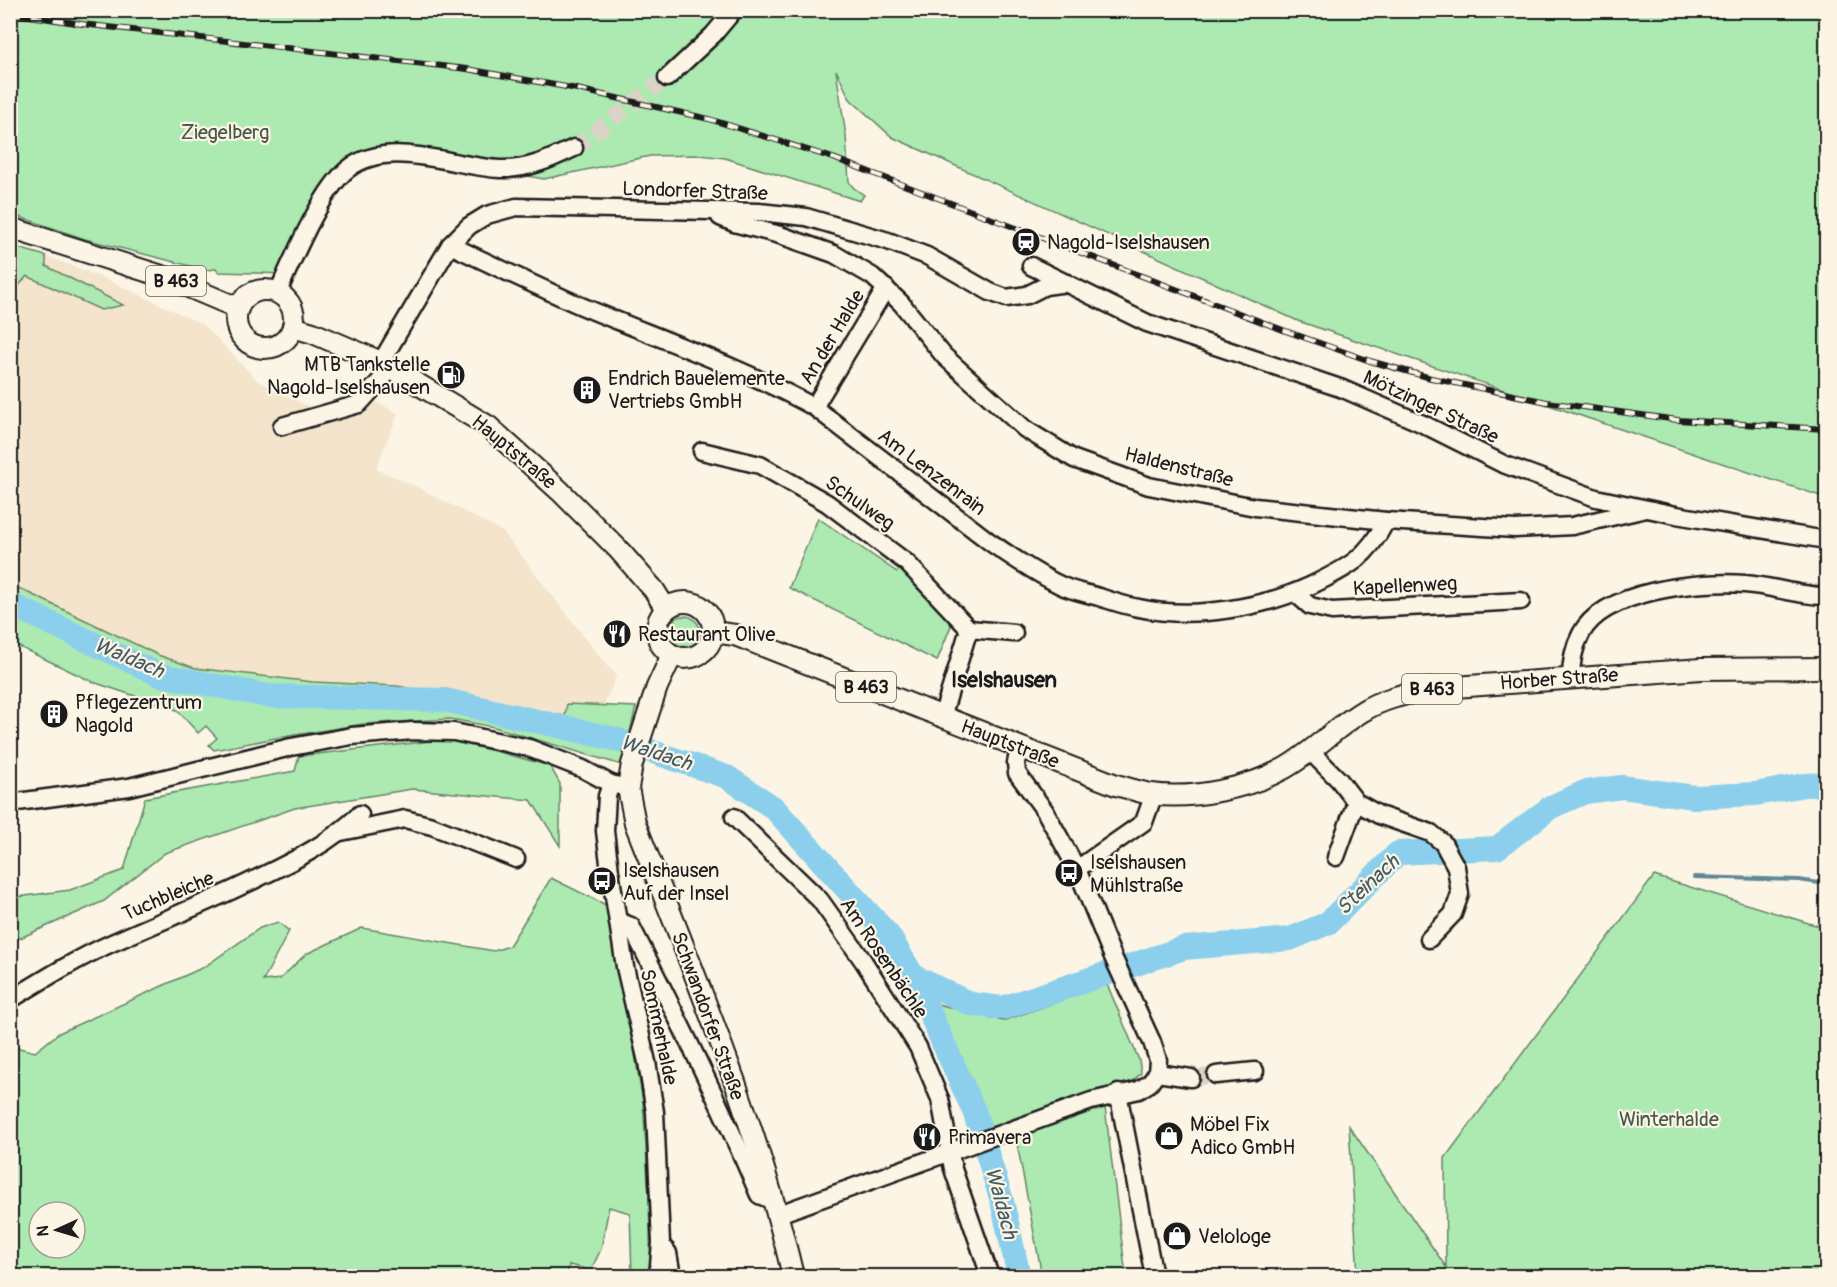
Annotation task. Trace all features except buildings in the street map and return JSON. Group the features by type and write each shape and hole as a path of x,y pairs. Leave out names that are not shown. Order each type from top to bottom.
{"main road":[{"name":"B 463","path":"10,228 165,277 238,308"},
{"path":"268,289 278,292 290,303 293,310 294,327 289,336 274,347 256,347 241,335 236,317 238,308 250,294 259,290 268,289"},
{"name":"Hauptstraße","path":"294,327 387,365 488,426 516,449 618,549 654,590 666,609"},
{"path":"683,602 700,607 712,622 713,632 711,641 705,649 689,658 672,655 664,650 657,633 661,616 666,609 683,602"},
{"name":"Hauptstraße","path":"713,632 735,635 1116,785 1154,794 1186,795 1228,789 1261,780 1286,768 1310,751"},
{"name":"Schwandorfer Straße","path":"672,655 662,673 635,756 619,786 718,1036 777,1207 793,1276"},
{"name":"Horber Straße","path":"1310,751 1363,711 1397,696 1428,689 1701,669 1827,668"}],"street":[{"path":"667,78 713,35 734,10"},
{"path":"278,292 312,220 332,189 348,169 376,155 406,154 466,166 502,169 547,161 574,148"},
{"name":"Londorfer Straße","path":"282,426 359,404 387,365 450,245 469,226 487,215 516,207 759,212 806,217 888,241 927,256 990,292 1006,298 1027,295 1045,286 1067,283"},
{"name":"Haldenstraße","path":"718,211 720,217 734,223 780,235 834,254 872,276 886,288 944,356 1025,429 1074,459 1149,486 1255,507 1386,521 1515,529 1572,526 1646,509"},
{"name":"Am Lenzenrain","path":"450,245 577,304 704,356 814,407 990,542 1020,562 1062,586 1139,609 1186,612 1239,608 1296,593 1346,568 1362,556 1376,540 1386,521"},
{"name":"Mötzinger Straße","path":"1031,266 1147,323 1343,389 1423,424 1503,464 1596,498 1646,509 1827,540"},
{"name":"An der Halde","path":"814,407 886,288"},
{"name":"Schulweg","path":"702,452 760,465 827,503 907,563 969,629"},
{"path":"1571,678 1571,663 1581,632 1594,618 1627,599 1683,585 1714,583 1746,584 1827,596"},
{"name":"Kapellenweg","path":"1296,593 1310,606 1332,611 1521,601"},
{"path":"942,717 969,629 1014,633"},
{"path":"10,803 129,787 291,747 352,736 413,731 454,732 529,748 619,786"},
{"path":"618,921 631,926 671,1004 759,1195 777,1207 958,1149 1118,1093 1139,1090 1150,1083 1158,1073 1158,1060 1152,1042 1113,957 1077,869 1045,811 1017,773 1019,747"},
{"path":"1310,751 1339,780 1356,802 1379,815 1431,832 1443,843 1456,867 1460,894 1453,914 1429,939"},
{"name":"Sommerhalde","path":"619,786 607,796 605,831 625,967 647,1062 655,1112 661,1243 668,1253 672,1276"},
{"path":"1077,869 1144,822 1154,794"},
{"path":"1336,857 1356,802"},
{"name":"Tuchbleiche","path":"10,999 112,943 210,902 292,862 341,832 360,814"},
{"name":"Am Rosenbächle","path":"734,817 820,900 864,962 918,1047 958,1149 953,1169 990,1276"},
{"name":"Tuchbleiche","path":"341,832 405,819 432,826 516,859"},
{"path":"1216,1075 1255,1071"},
{"path":"1158,1073 1191,1078"},
{"path":"1118,1093 1154,1276"},
{"path":"658,1276 661,1243"}],"shaded area":[{"path":"46,256 108,280 204,325 258,381 331,418 353,417 377,402 398,414 376,469 417,487 503,532 607,666 617,675 603,707 566,716 397,686 313,682 195,668 158,655 11,584 10,295"}],"green space":[{"name":"Ziegelberg","path":"11,11 1826,11 1826,498 1298,321 892,137 850,99 836,70 846,136 849,182 864,195 860,201 725,158 700,155 650,156 544,179 407,154 348,169 286,274 206,270 85,239 11,214"},
{"path":"11,246 46,256 46,266 123,305 101,310 27,276 11,295"},
{"path":"818,518 897,572 907,563 952,623 937,661 789,588"},
{"path":"10,584 158,655 195,668 313,682 397,686 565,716 567,704 636,707 622,765 494,727 450,719 363,724 214,750 209,745 217,738 206,726 198,733 177,710 93,682 11,643"},
{"path":"684,616 695,621 700,632 695,643 684,648 673,643 668,632 673,621"},
{"path":"450,739 550,766 560,784 560,846 531,800 412,789 295,808 165,853 104,901 11,942 10,898 70,890 124,870 145,798 295,771 299,756"},
{"name":"Winterhalde","path":"1654,876 1815,925 1826,925 1826,1276 1358,1276 1349,1126 1446,1267 1445,1158"},
{"path":"551,878 610,907 643,1102 651,1276 632,1276 630,1213 609,1207 601,1249 591,1270 569,1265 567,1276 11,1276 11,1046 35,1052 59,1033 204,967 260,928 278,922 289,931 263,981 280,979 306,954 362,928 494,951 509,946"},
{"path":"1107,984 1139,1060 1141,1073 1130,1084 989,1130 926,1001 1003,1021"},
{"path":"1105,1107 1126,1276 1042,1276 1016,1138"}],"waterway":[{"name":"Waldach","path":"10,604 160,675 268,696 445,700 615,739 727,777 774,808 889,936 913,976 974,1111 1002,1201 1019,1276"},
{"name":"Steinach","path":"913,976 971,1004 1003,1008 1184,948 1290,939 1328,923 1398,853 1497,848 1551,807 1585,792 1622,787 1694,797 1755,794 1805,785 1826,784"},
{"path":"1694,877 1799,880 1826,884"}],"tunnel":[{"path":"574,148 667,78"},
{"path":"1191,1078 1216,1075"}],"railway":[{"path":"10,13 82,24 467,69 577,89 709,119 833,158 1283,330 1370,361 1431,378 1547,402 1678,420 1826,429"}],"place":[{"name":"Nagold-Iselshausen","path":"1026,242"},
{"name":"MTB Tankstelle Nagold-Iselshausen","path":"451,375"},
{"name":"Endrich Bauelemente Vertriebs GmbH","path":"587,390"},
{"name":"Restaurant Olive","path":"617,634"},
{"name":"Pflegezentrum Nagold","path":"54,714"},
{"name":"Iselshausen Mühlstraße","path":"1069,873"},
{"name":"Iselshausen Auf der Insel","path":"602,881"},
{"name":"Möbel Fix Adico GmbH","path":"1169,1136"},
{"name":"Primavera","path":"927,1137"},
{"name":"Velologe","path":"1177,1236"}],"district":[{"name":"Iselshausen","path":"1004,680"}]}
